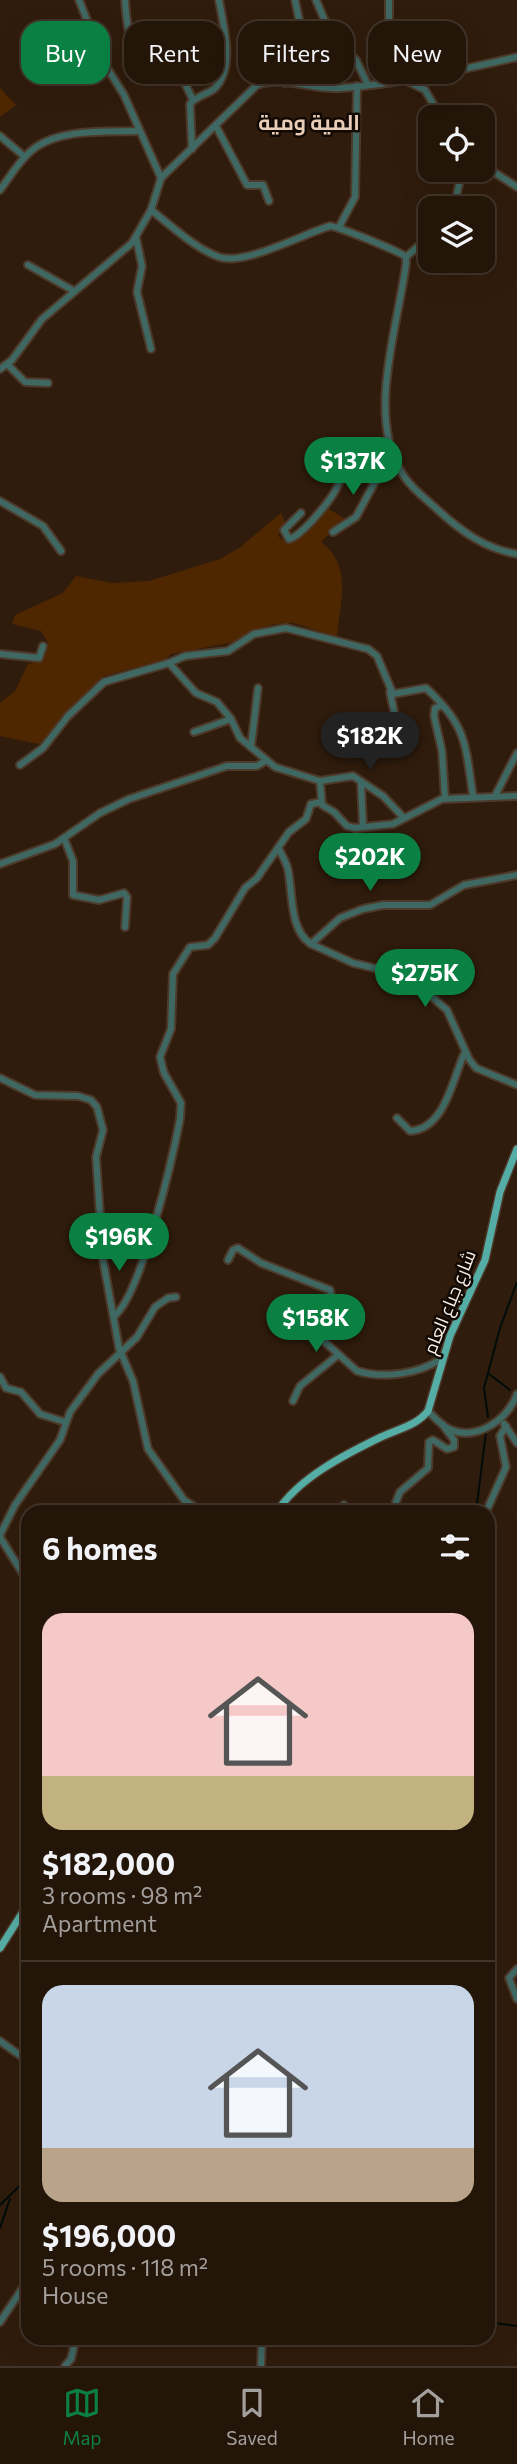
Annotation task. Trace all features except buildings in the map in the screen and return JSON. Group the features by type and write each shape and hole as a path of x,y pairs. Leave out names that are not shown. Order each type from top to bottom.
{"main road":[{"name":"شارع جباع العام","path":"428,1411 441,1359 481,1272 500,1192 517,1149"},
{"path":"282,1505 296,1490 315,1476 379,1438 419,1420 428,1411"},
{"path":"0,1948 21,1915"}],"street":[{"path":"79,0 104,63 124,95 161,178"},
{"path":"125,0 126,20 135,46 148,59 177,67 193,100"},
{"path":"192,149 189,111 193,100 215,88 224,67 225,37 219,0"},
{"path":"295,0 299,21"},
{"path":"316,0 325,21"},
{"path":"389,0 389,21"},
{"path":"466,67 517,57"},
{"path":"354,58 368,85"},
{"path":"0,369 7,364 38,324 128,248 151,209 161,178 257,85 271,84"},
{"path":"294,84 340,89 374,84"},
{"path":"413,84 425,90 434,105"},
{"path":"340,227 355,197 357,86"},
{"path":"216,126 236,159 247,185 263,185 270,201"},
{"path":"0,190 24,157 40,144 71,135 139,131"},
{"path":"0,136 24,157"},
{"path":"495,173 517,187"},
{"path":"151,209 203,250 224,258 258,252 307,233 340,227 406,257"},
{"path":"136,237 142,266 137,292 151,349"},
{"path":"418,246 406,257 385,414 388,442 399,468 415,490 482,544 517,554"},
{"path":"28,265 74,291"},
{"path":"7,364 25,382 48,383"},
{"path":"302,513 284,530 289,539 297,536 334,492 343,462 353,450 365,454 382,469 399,468"},
{"path":"334,532 356,517 382,469"},
{"path":"0,501 43,526 61,551"},
{"path":"20,765 43,748 68,716 104,682 184,656 228,651 254,634 286,628 372,651 390,692 395,716 385,732 387,745"},
{"path":"0,654 39,658 43,646"},
{"path":"169,663 196,693 218,702 231,719 240,738 265,761 281,770 320,781 347,775 383,796 403,817"},
{"path":"390,692 396,694 423,687 460,727 472,796"},
{"path":"251,747 258,688"},
{"path":"441,706 435,708 433,716 442,751 445,798"},
{"path":"194,732 231,719"},
{"path":"495,796 517,753"},
{"path":"0,864 64,838 100,813 150,791 228,766 257,766 265,761"},
{"path":"320,781 321,802 347,826 384,826 445,798 517,796"},
{"path":"361,783 363,827"},
{"path":"114,1316 128,1296 155,1225 180,1119 181,1102 164,1073 160,1057 171,1029 173,974 190,947 208,945 215,938 245,888 279,849 289,832 306,819 311,804 321,802"},
{"path":"64,838 73,861 73,895 99,900 124,893 127,897 125,927"},
{"path":"279,849 288,868 290,896 301,933 311,944 353,963 399,974 424,990 447,1010 476,1068 517,1085"},
{"path":"311,944 340,918 363,909 383,905 430,905 464,885 517,875"},
{"path":"397,1118 410,1131 420,1129 430,1120 451,1093 466,1052"},
{"path":"0,1078 34,1095 78,1096 91,1100 97,1107 103,1130 96,1157 103,1251 121,1353 133,1381 148,1448 184,1500 192,1505"},
{"path":"228,1261 231,1252 238,1248 261,1263 329,1289 332,1297 317,1333 352,1369 365,1373 410,1373 427,1368 441,1359"},
{"path":"21,1570 0,1536 15,1505 60,1440 65,1423 98,1374 137,1337 155,1307 168,1297 176,1297"},
{"path":"293,1401 300,1386 338,1355"},
{"path":"0,1377 6,1388 21,1392 40,1414 65,1423"},
{"path":"442,1424 452,1430 470,1432 501,1420 517,1394"},
{"path":"395,1505 400,1492 428,1468 429,1441 433,1440 447,1449 454,1447 453,1439 428,1411"},
{"path":"501,1420 517,1443"},
{"path":"489,1505 506,1467 500,1436 506,1426"},
{"path":"517,1969 509,1978 517,1999"},
{"path":"0,2041 21,2056"},
{"path":"0,2322 21,2290"},
{"path":"65,2366 71,2360 74,2345"},
{"path":"261,2366 262,2345"}],"shaded area":[{"path":"0,88 16,105 0,117"},
{"path":"327,508 344,518 321,542 331,552 341,573 342,597 337,637 294,623 274,624 251,631 234,642 171,654 166,659 104,676 39,744 0,736 0,703 15,691 28,664 39,661 48,643 41,631 12,624 15,615 63,593 76,576 112,583 149,581 220,559 239,548 281,513 286,524 278,535 289,543 296,541"}],"waterway":[{"path":"488,1417 484,1388 500,1328 517,1282"},
{"path":"489,1374 510,1390"},
{"path":"477,1505 486,1432"},
{"path":"0,2205 21,2185"},
{"path":"0,2228 10,2199"},
{"path":"495,2323 517,2326"}],"district":[{"name":"المية ومية","path":"309,121"}]}
